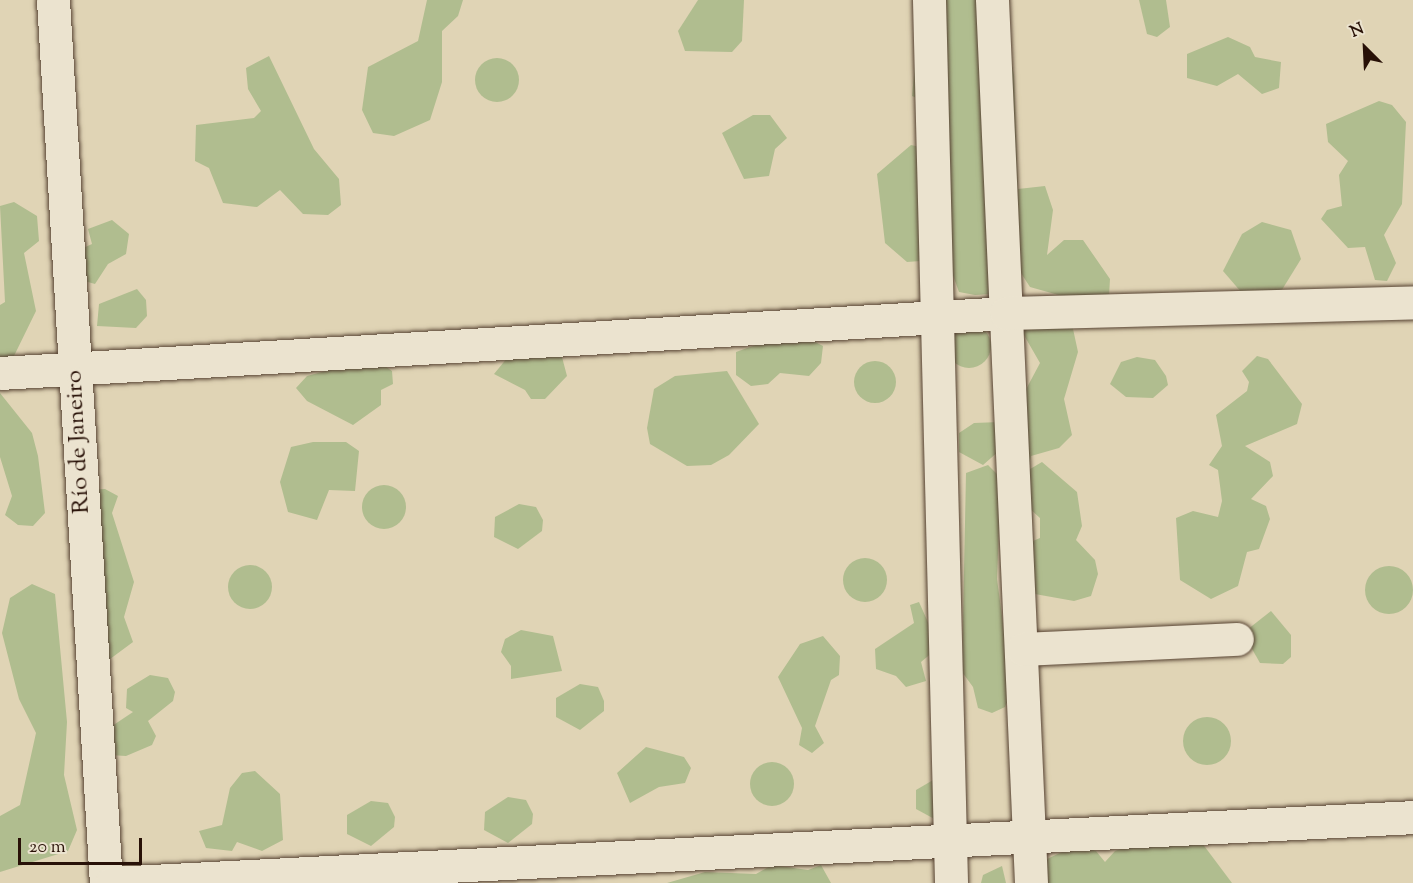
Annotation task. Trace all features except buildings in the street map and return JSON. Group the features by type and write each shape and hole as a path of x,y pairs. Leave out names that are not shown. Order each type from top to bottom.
{"street":[{"name":"Río de Janeiro","path":"53,0 106,883"},
{"path":"929,0 951,883"},
{"path":"992,0 1023,650 1031,883"},
{"path":"0,373 1006,313 1413,302"},
{"path":"1023,650 1237,639"},
{"path":"112,883 1413,817"}],"green space":[{"path":"427,0 463,0 458,16 442,31 442,82 430,120 394,136 373,133 362,110 368,67 418,41"},
{"path":"698,0 744,0 742,41 732,52 685,51 678,31"},
{"path":"921,0 1006,0 1002,21 1014,75 1018,189 1045,186 1053,210 1047,255 1064,240 1083,240 1110,279 1109,296 1062,296 1030,287 1019,270 1020,292 975,295 959,292 947,259 907,262 885,243 877,174 911,145 947,153 949,128 941,108 912,96"},
{"path":"1139,0 1166,0 1170,27 1157,37 1147,34"},
{"path":"1228,37 1250,47 1255,57 1281,62 1279,88 1262,94 1238,74 1217,86 1187,78 1187,54"},
{"path":"269,56 314,149 339,179 341,205 328,215 303,214 280,190 257,207 223,203 209,168 195,161 196,125 254,118 261,111 248,89 246,68"},
{"path":"497,58 512,65 519,80 512,95 497,102 482,95 475,80 482,65"},
{"path":"1379,101 1392,105 1406,122 1402,204 1384,235 1396,263 1387,281 1375,280 1365,247 1348,248 1321,219 1327,210 1342,206 1339,175 1348,161 1328,142 1326,124"},
{"path":"753,115 770,115 787,138 775,149 769,176 744,179 722,133"},
{"path":"14,202 37,216 39,241 24,253 36,311 13,358 0,362 0,305 5,302 0,206"},
{"path":"112,220 129,234 126,254 108,264 95,284 81,280 81,249 92,244 88,229"},
{"path":"1262,222 1291,230 1301,259 1272,306 1248,300 1223,271 1242,234"},
{"path":"137,289 146,300 147,316 136,328 97,326 99,304"},
{"path":"1035,313 1070,315 1078,352 1064,399 1072,435 1059,448 1031,456 1029,465 1017,465 999,451 983,465 959,452 959,433 974,423 1000,422 1014,412 1040,363 1021,330"},
{"path":"969,324 985,330 991,346 985,362 969,368 953,362 947,346 953,330"},
{"path":"781,336 805,337 823,346 821,363 809,376 780,373 768,384 751,386 736,375 736,352"},
{"path":"521,341 558,342 567,376 545,399 531,399 525,390 494,374"},
{"path":"1257,356 1268,359 1302,404 1297,424 1245,446 1270,462 1273,476 1251,499 1266,506 1270,519 1259,549 1247,552 1238,586 1211,599 1180,580 1176,518 1193,511 1218,517 1222,501 1218,470 1209,465 1222,446 1216,415 1247,391 1249,382 1242,371"},
{"path":"1137,357 1155,360 1166,376 1168,385 1153,398 1126,397 1110,384 1121,362"},
{"path":"875,361 883,362 890,367 895,374 895,390 890,397 883,402 875,403 867,402 860,397 855,390 854,382 855,374 860,367 867,362"},
{"path":"382,364 392,371 393,384 381,390 381,405 353,425 307,401 296,388 307,376 347,365"},
{"path":"727,371 759,424 729,455 711,465 687,466 650,444 647,428 654,389 675,376"},
{"path":"0,393 32,433 38,456 45,513 33,526 18,525 5,515 12,496 0,457"},
{"path":"313,442 346,442 359,451 355,491 329,490 317,520 288,512 280,482 291,447"},
{"path":"1042,462 1077,492 1082,526 1076,540 1095,560 1098,574 1091,596 1074,601 1018,591 1021,546 1040,538 1040,518 1030,509 1020,475"},
{"path":"988,465 1001,478 997,579 1012,690 1005,707 992,713 978,708 973,687 962,672 966,473"},
{"path":"384,485 393,486 400,491 405,498 405,516 400,523 393,528 384,529 375,528 368,523 363,516 362,507 363,498 368,491 375,486"},
{"path":"105,489 118,496 112,513 134,582 124,617 133,642 106,662 87,490"},
{"path":"519,504 536,507 543,520 542,531 518,549 494,537 495,517"},
{"path":"865,558 874,559 881,564 886,571 886,589 881,596 874,601 865,602 856,601 849,596 844,589 843,580 844,571 849,564 856,559"},
{"path":"250,565 259,566 266,571 271,578 271,596 266,603 259,608 250,609 241,608 234,603 229,596 228,587 229,578 234,571 241,566"},
{"path":"1384,566 1394,566 1406,573 1413,585 1413,595 1406,607 1394,614 1384,614 1369,603 1365,595 1365,585 1376,570"},
{"path":"32,584 55,594 67,722 64,775 77,830 68,851 0,872 0,816 20,805 36,733 19,699 2,633 10,598"},
{"path":"919,602 939,647 921,662 926,681 906,687 896,676 876,669 875,649 914,623 910,605"},
{"path":"1271,611 1291,635 1291,657 1283,664 1260,663 1243,633"},
{"path":"521,630 553,636 562,671 511,679 511,666 501,652 505,639"},
{"path":"823,636 840,656 839,675 831,680 815,726 824,743 812,753 799,745 802,728 778,677 800,644"},
{"path":"150,675 168,678 175,692 173,701 148,721 156,736 152,745 126,756 109,755 103,732 133,712 126,708 127,689"},
{"path":"580,684 598,687 604,701 604,711 580,730 556,717 556,698"},
{"path":"1207,717 1224,724 1231,741 1224,758 1207,765 1190,758 1183,741 1190,724"},
{"path":"646,747 684,757 691,768 685,783 659,787 630,803 617,773"},
{"path":"772,762 781,763 788,768 793,775 793,793 788,800 781,805 772,806 763,805 756,800 751,793 750,784 751,775 756,768 763,763"},
{"path":"255,771 280,794 283,840 262,851 237,842 232,851 206,848 199,831 222,825 230,788 242,773"},
{"path":"940,776 940,822 916,809 916,790"},
{"path":"508,797 526,800 533,814 532,824 508,843 484,830 485,812"},
{"path":"371,801 388,803 395,817 394,827 371,846 347,834 347,815"},
{"path":"1138,843 1202,843 1232,883 1039,883 1047,859 1077,845 1096,851 1105,862 1115,851"},
{"path":"772,865 808,870 821,865 831,883 667,883 705,872 756,874"},
{"path":"1002,866 1006,883 981,883 983,875"}]}
